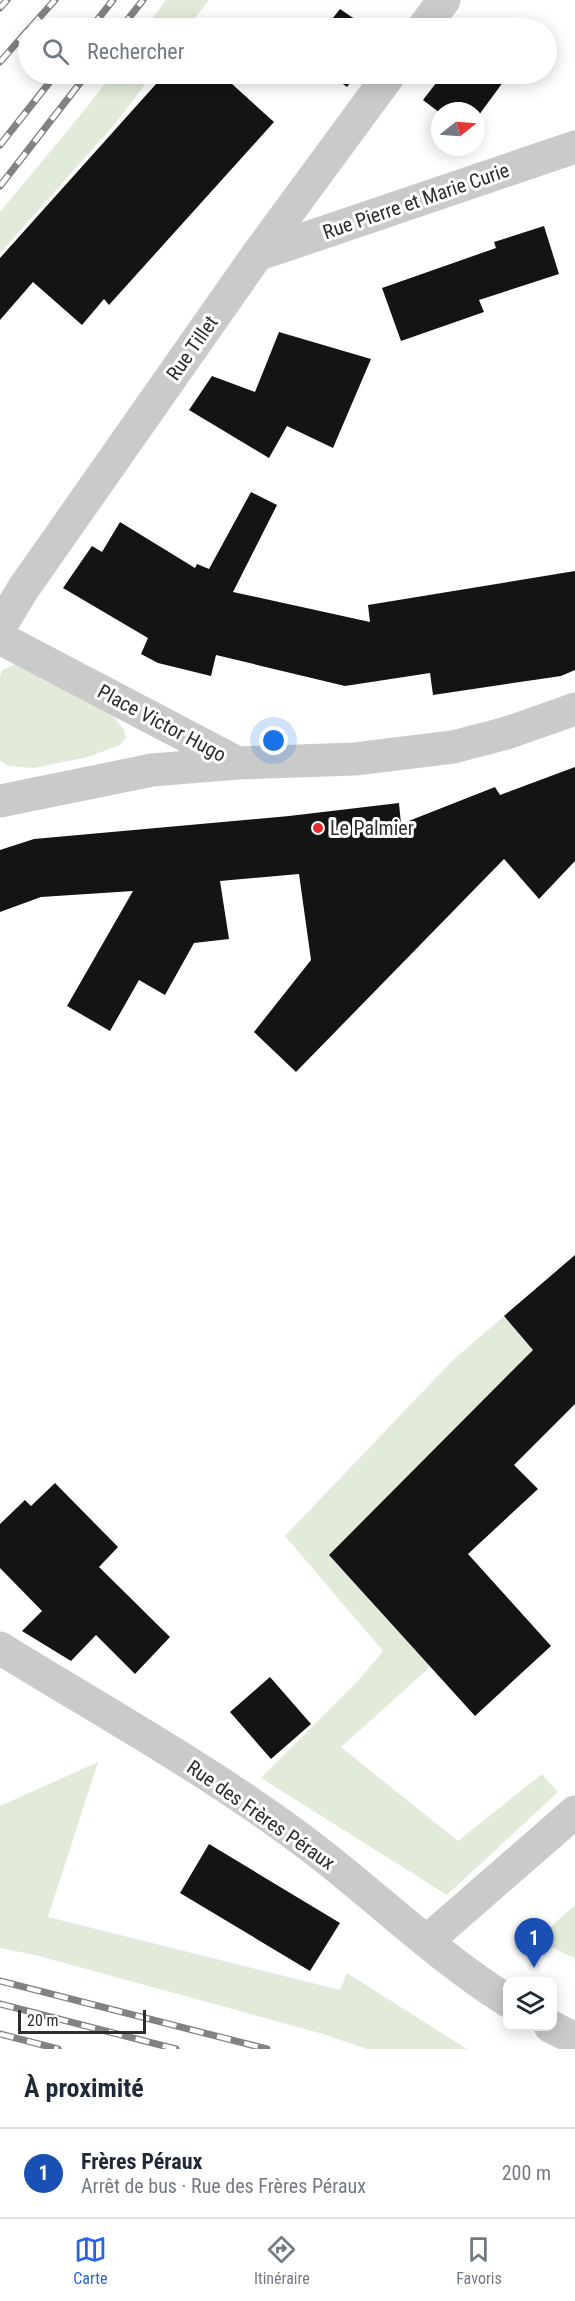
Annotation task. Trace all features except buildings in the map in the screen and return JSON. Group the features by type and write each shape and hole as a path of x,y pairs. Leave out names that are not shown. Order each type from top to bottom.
{"street":[{"path":"430,18 444,0"},
{"name":"Rue Tillet","path":"0,627 23,589 257,255 383,84"},
{"name":"Rue Pierre et Marie Curie","path":"257,255 575,147"},
{"name":"Place Victor Hugo","path":"0,638 238,763"},
{"path":"238,763 355,759 453,747 497,736 575,710"},
{"name":"Place Victor Hugo","path":"0,801 152,770 238,763"},
{"name":"Rue des Frères Péraux","path":"0,1648 206,1775 268,1816 314,1849 476,1981 503,1998"},
{"path":"427,1941 575,1812"},
{"path":"557,2030 575,2039"}],"green space":[{"path":"166,0 209,0 195,18 152,18"},
{"path":"104,84 145,84 115,124 0,253 0,212"},
{"path":"16,664 38,669 113,716 124,730 126,738 120,745 88,757 33,768 8,766 0,760 0,677 2,670"},
{"path":"504,1316 533,1350 330,1555 430,1667 341,1747 458,1841 542,1774 558,1792 447,1895 261,1778 358,1681 383,1651 285,1536 453,1360"},
{"path":"98,1762 48,1917 340,1990 347,1973 467,2049 367,2049 323,2034 35,1955 0,1948 0,1806"},
{"path":"575,1905 575,1958 536,1940"}],"railway":[{"path":"0,8 7,0"},
{"path":"39,18 55,0"},
{"path":"99,18 113,0"},
{"path":"129,18 143,0"},
{"path":"0,62 18,41"},
{"path":"0,145 48,84"},
{"path":"0,186 79,84"},
{"path":"0,1981 267,2049"},
{"path":"0,2004 176,2049"},
{"path":"0,2034 58,2049"}],"place":[{"name":"Le Palmier","path":"318,828"},
{"name":"Frères Péraux","path":"534,1968"}]}
